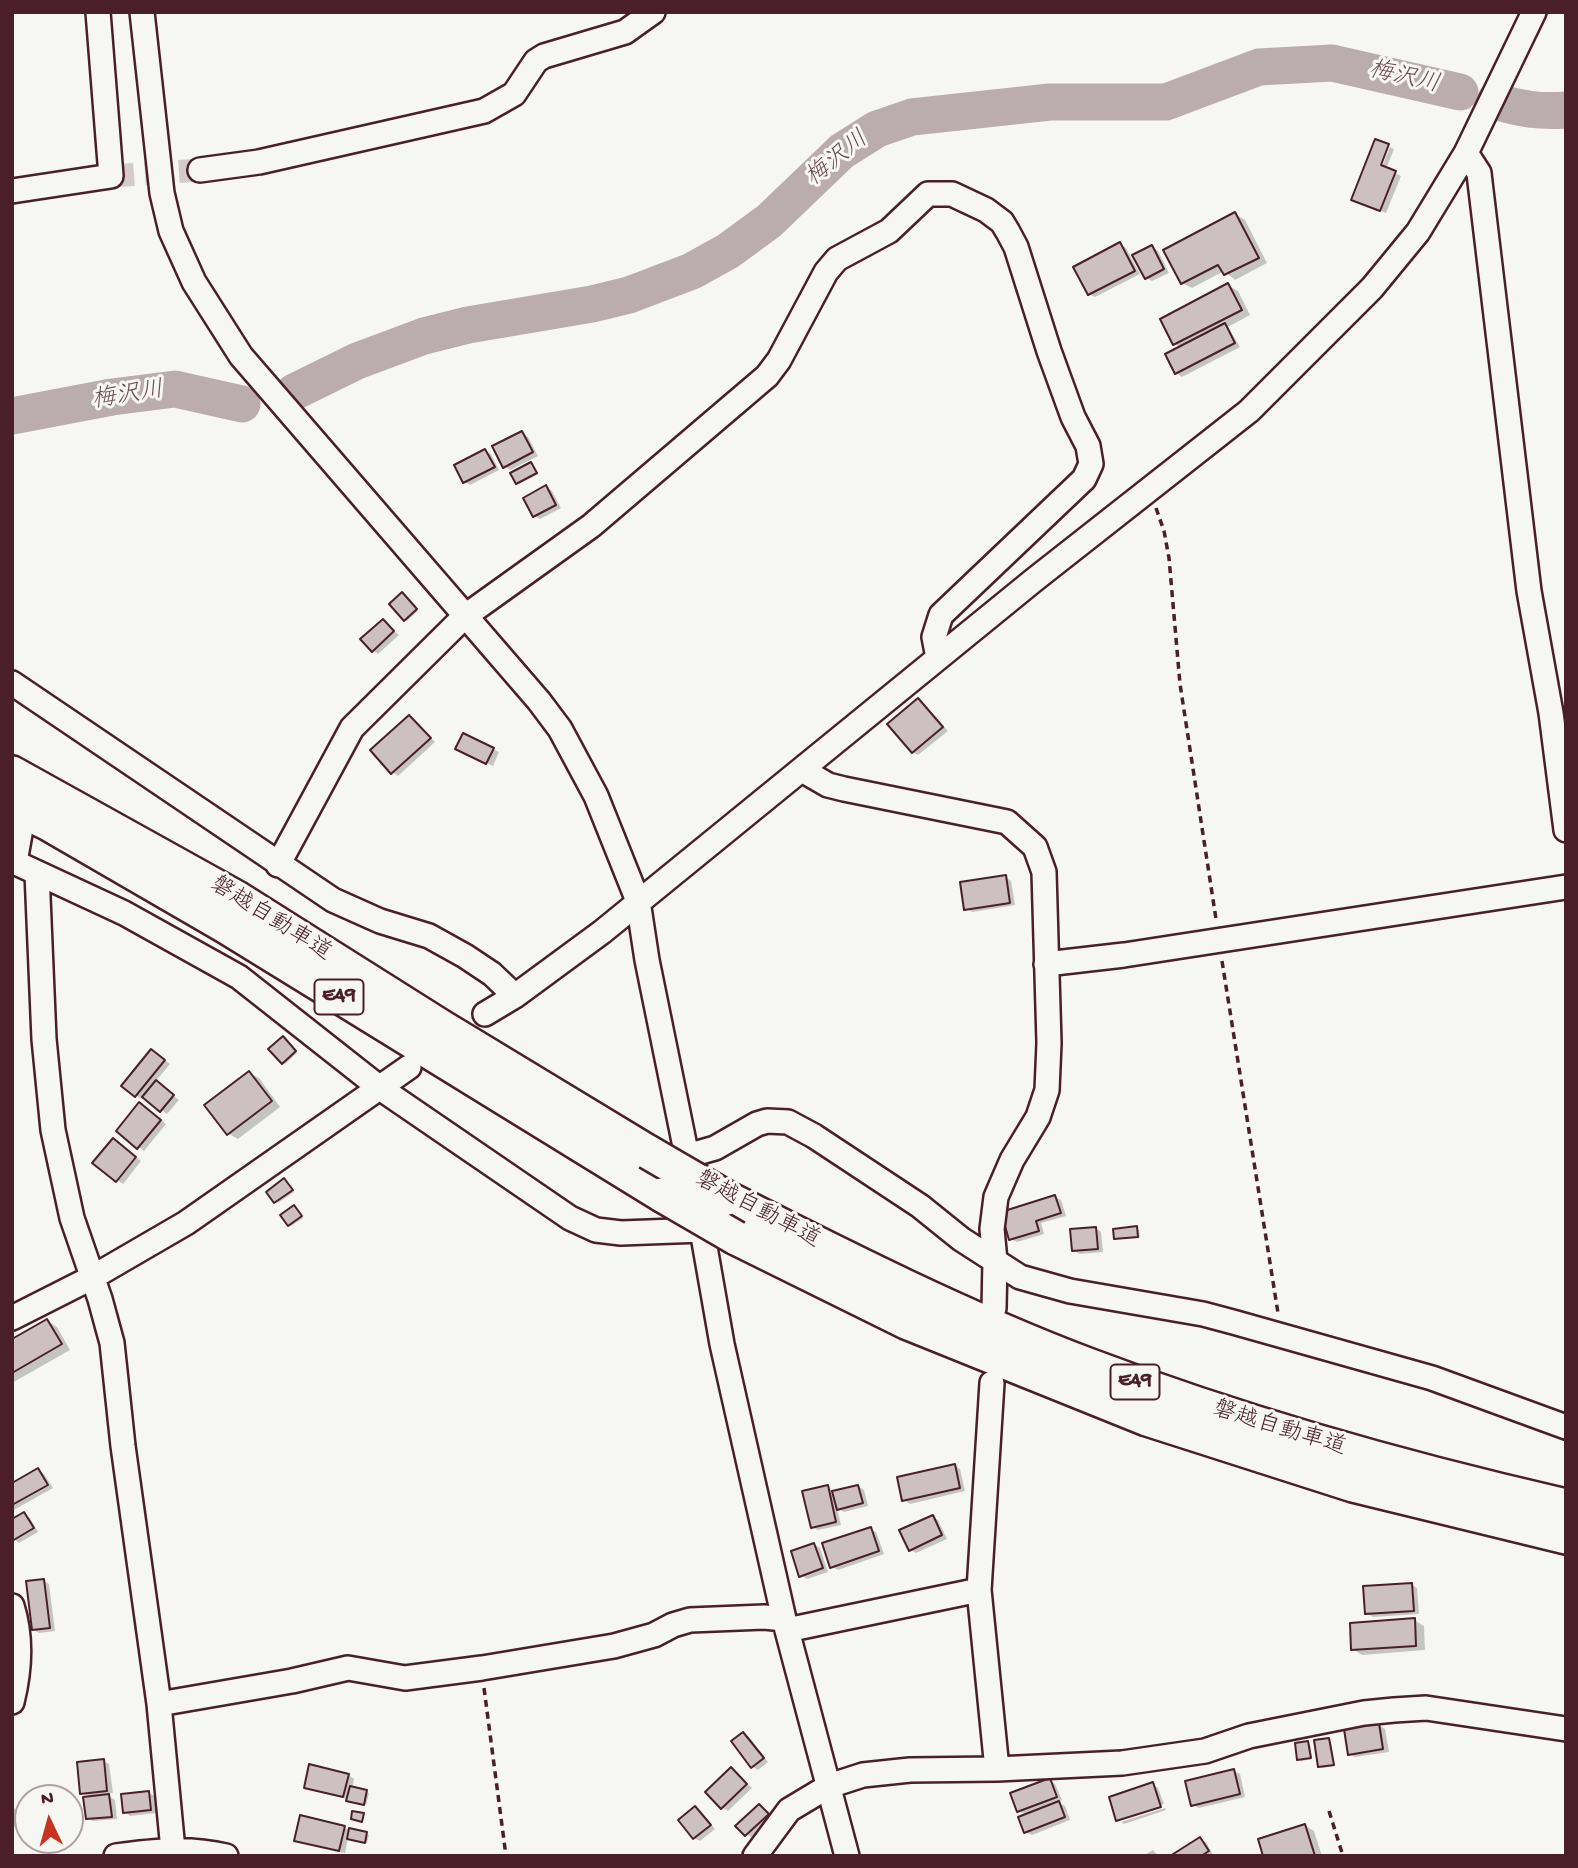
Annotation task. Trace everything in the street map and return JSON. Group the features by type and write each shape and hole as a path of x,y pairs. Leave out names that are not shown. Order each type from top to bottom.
{"highway":[{"name":"磐越自動車道","path":"12,773 237,898 440,1026 727,1198 907,1287 1085,1364 1234,1418 1372,1458 1566,1506"},
{"name":"磐越自動車道","path":"16,820 49,824 225,926 662,1195 736,1238 906,1322 1147,1419 1353,1485 1566,1537"}],"street":[{"path":"12,191 111,176 98,12"},
{"path":"142,12 162,193 171,231 194,282 241,356 560,729 596,796 638,901 722,1344 786,1625 847,1856"},
{"path":"200,170 259,162 484,111 514,94 536,61 544,56 625,32 653,12"},
{"path":"485,1014 515,996 602,932 938,658 1249,411 1372,288 1418,232 1466,153 1534,12"},
{"path":"1466,153 1479,173 1529,591 1551,713 1566,830"},
{"path":"278,865 352,728 464,617 591,526 767,376 804,315 819,282 837,259 889,231 928,194 952,194 986,211 1002,222 1009,232 1049,351 1091,458 1084,479 942,615 934,637 938,658"},
{"path":"12,683 333,900 380,921 429,936 492,974 515,996"},
{"path":"802,770 828,785 1007,822 1035,847 1044,872 1049,1043 1047,1090 1038,1117 1012,1160 996,1197 992,1229 995,1261 993,1308"},
{"path":"16,820 14,862 124,913 239,977 380,1088 570,1218 596,1230 621,1233 702,1230"},
{"path":"37,873 43,1026 53,1130 72,1218 112,1343 123,1446 159,1704 173,1850"},
{"path":"1046,964 1219,941 1566,887"},
{"path":"12,1318 93,1277 186,1223 409,1067"},
{"path":"687,1156 715,1148 758,1124 767,1121 788,1122 814,1136 920,1206 961,1238 1020,1277 1101,1297 1203,1314 1432,1378 1566,1427"},
{"path":"992,1382 979,1590 997,1769"},
{"path":"159,1704 292,1681 348,1668 385,1676 414,1678 482,1668 614,1646 654,1635 690,1620 764,1617 786,1625 979,1590"},
{"path":"12,1606 20,1650 18,1679 12,1702"},
{"path":"755,1856 789,1810 829,1786 863,1775 910,1770 1122,1763 1205,1751 1249,1736 1364,1713 1394,1710 1426,1709 1566,1729"},
{"path":"116,1856 173,1850 204,1850 226,1856"}],"path":[{"path":"1147,491 1164,531 1169,558 1180,684 1278,1308 1275,1334"},
{"path":"482,1668 506,1856"},
{"path":"1329,1811 1343,1856"}],"building":[{"path":"1375,139 1389,144 1381,165 1396,171 1380,211 1351,200"},
{"path":"1235,212 1259,258 1224,275 1218,265 1181,284 1163,250"},
{"path":"1120,242 1135,271 1088,295 1073,267"},
{"path":"1152,245 1164,269 1145,279 1132,255"},
{"path":"1228,283 1242,310 1173,345 1160,319"},
{"path":"1225,323 1235,343 1175,374 1165,354"},
{"path":"522,431 533,452 503,468 492,446"},
{"path":"485,449 495,467 463,483 454,465"},
{"path":"531,462 537,473 516,484 510,473"},
{"path":"546,485 556,505 533,517 523,498"},
{"path":"402,592 417,609 404,621 389,604"},
{"path":"383,619 394,631 372,652 360,639"},
{"path":"918,698 943,727 912,753 887,724"},
{"path":"409,715 431,738 391,774 370,750"},
{"path":"463,733 494,748 486,764 455,749"},
{"path":"1006,875 1010,903 964,910 960,882"},
{"path":"283,1036 296,1051 282,1064 268,1049"},
{"path":"151,1049 165,1060 135,1097 121,1086"},
{"path":"249,1071 272,1101 227,1135 204,1105"},
{"path":"156,1080 174,1095 160,1112 142,1097"},
{"path":"139,1102 161,1120 137,1149 116,1131"},
{"path":"113,1138 136,1157 116,1182 92,1163"},
{"path":"284,1178 293,1190 274,1203 266,1192"},
{"path":"1055,1195 1061,1213 1036,1221 1039,1231 1009,1240 1001,1212"},
{"path":"294,1205 302,1216 288,1226 280,1215"},
{"path":"1137,1226 1138,1237 1114,1239 1113,1229"},
{"path":"1096,1227 1098,1249 1072,1251 1070,1229"},
{"path":"47,1319 62,1344 12,1373 12,1339"},
{"path":"955,1464 960,1488 902,1501 897,1477"},
{"path":"38,1468 48,1485 12,1505 12,1483"},
{"path":"828,1485 836,1522 811,1528 802,1491"},
{"path":"858,1485 863,1503 837,1510 832,1491"},
{"path":"24,1512 34,1528 12,1541 12,1519"},
{"path":"933,1515 942,1535 909,1551 899,1530"},
{"path":"871,1527 879,1551 830,1568 822,1543"},
{"path":"814,1543 823,1568 799,1577 791,1551"},
{"path":"44,1579 50,1628 32,1630 26,1581"},
{"path":"1412,1583 1414,1611 1365,1614 1363,1586"},
{"path":"1415,1618 1416,1646 1351,1650 1350,1623"},
{"path":"1379,1723 1383,1749 1348,1755 1344,1729"},
{"path":"743,1732 764,1758 751,1768 731,1741"},
{"path":"1329,1738 1334,1765 1318,1767 1314,1740"},
{"path":"1308,1741 1311,1758 1297,1760 1295,1743"},
{"path":"104,1759 107,1791 84,1794 84,1784 79,1784 77,1762"},
{"path":"309,1764 349,1774 343,1797 304,1788"},
{"path":"731,1767 747,1784 721,1809 705,1792"},
{"path":"1234,1769 1240,1794 1191,1806 1185,1781"},
{"path":"1050,1778 1057,1797 1017,1812 1010,1793"},
{"path":"1153,1782 1161,1807 1116,1821 1109,1797"},
{"path":"350,1786 367,1790 364,1805 346,1801"},
{"path":"149,1791 151,1810 123,1813 121,1794"},
{"path":"109,1794 112,1817 86,1819 84,1797"},
{"path":"1059,1801 1065,1817 1024,1833 1018,1817"},
{"path":"759,1804 769,1814 745,1836 735,1826"},
{"path":"695,1806 711,1825 693,1839 678,1820"},
{"path":"352,1811 364,1813 362,1822 351,1819"},
{"path":"300,1815 345,1826 339,1851 294,1841"},
{"path":"1305,1824 1315,1856 1263,1856 1258,1839"},
{"path":"349,1828 367,1832 365,1843 347,1839"},
{"path":"1200,1837 1209,1851 1201,1856 1170,1856"}],"waterway":[{"name":"梅沢川","path":"294,392 357,361 424,336 468,325 592,304 629,295 692,271 728,251 769,221 842,151 877,129 912,117 1050,102 1166,102 1259,67 1332,63 1460,92"},
{"name":"梅沢川","path":"1495,101 1530,109 1566,110"},
{"name":"梅沢川","path":"12,416 112,397 175,389 242,404"}],"tunnel":[{"path":"111,176 200,170"}]}
